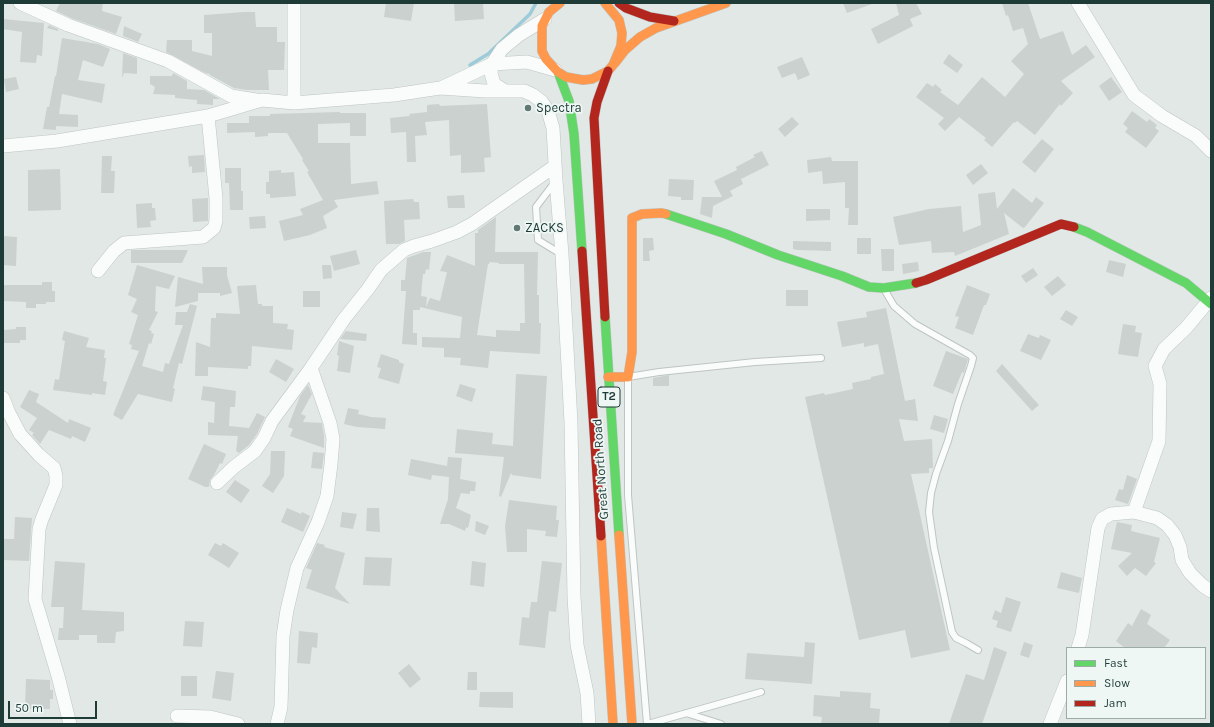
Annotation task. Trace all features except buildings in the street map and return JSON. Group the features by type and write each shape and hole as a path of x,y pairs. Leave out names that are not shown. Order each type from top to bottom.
{"main road":[{"name":"Great North Road","path":"605,3 619,20 622,33 621,46 597,102 594,118 608,377 632,724"},
{"path":"610,3 622,5 650,17 674,21"},
{"path":"556,4 546,19 541,34 542,51 546,59 566,77 583,80 592,79 611,68 625,50 640,37 656,28 726,3"},
{"name":"Great North Road","path":"558,71 569,101 574,134 613,724"},
{"path":"608,377 628,377 632,352 632,218 642,214 662,214 726,234 778,255 842,276 869,287 884,288 909,285 926,280 1061,224 1070,225 1087,232 1186,283 1210,301"}],"street":[{"path":"20,3 68,25 168,61 231,96 294,103 394,95 440,88 485,91 524,91 533,95 542,102 548,111 553,128 562,254 571,423 574,597 577,645 587,693 589,724"},
{"path":"1078,3 1134,95 1162,116 1196,136 1211,151"},
{"path":"292,4 294,103"},
{"path":"505,90 494,84 491,73 492,64 502,49 519,35 546,19"},
{"path":"440,88 492,64 527,62 558,71"},
{"path":"3,146 57,141 208,116 262,100"},
{"path":"98,271 114,250 124,243 203,237 214,228 216,221 216,191 208,116"},
{"path":"216,483 255,451 264,438 272,421 311,368 344,318 368,289 381,270 404,250 432,242 472,224 555,166"},
{"path":"1134,512 1159,441 1160,384 1155,366 1164,350 1210,301"},
{"path":"277,724 281,707 283,636 287,610 297,568 318,522 327,496 331,464 333,439 330,423 311,368"},
{"path":"3,398 20,434 39,455 54,468 56,476 56,485 39,529 35,599 58,676 70,724"},
{"path":"1078,647 1082,635 1098,528 1102,519 1111,514 1134,512 1157,518 1175,535 1180,547 1182,560 1190,573 1202,585 1211,591"},
{"path":"1050,724 1066,684"},
{"path":"176,716 210,717 238,724"}],"lane":[{"path":"556,181 536,207 538,240 562,254"},
{"path":"884,288 894,306 915,324 973,358 948,441 936,474 931,493 929,512 934,548 952,632 956,638 966,642 978,650"},
{"path":"761,692 648,724 628,495 628,377 659,372 755,362 820,358"},
{"path":"686,714 721,724"}],"waterway":[{"path":"470,65 488,54 530,14 536,3"}],"traffic: fast":[{"path":"558,72 569,101 574,134 582,251"},
{"path":"666,214 726,234 778,255 842,276 869,287 884,288 916,283"},
{"path":"1074,227 1087,232 1186,283 1211,304"},
{"path":"605,317 619,535"}],"traffic: slow":[{"path":"560,3 549,12 542,26 542,51 546,59 558,72 566,77 583,80 592,79 608,71 613,65 621,46 622,33 619,20 605,3"},
{"path":"615,63 625,50 640,37 656,28 726,3"},
{"path":"608,377 628,377 632,352 632,218 642,214 666,214"},
{"path":"619,535 632,724"},
{"path":"601,536 613,724"}],"traffic: jam":[{"path":"619,3 626,8 650,17 674,21"},
{"path":"605,317 594,118 597,102 608,71"},
{"path":"916,283 1061,224 1074,227"},
{"path":"582,251 601,536"}],"place":[{"name":"Spectra","path":"528,108"},
{"name":"ZACKS","path":"517,228"}]}
